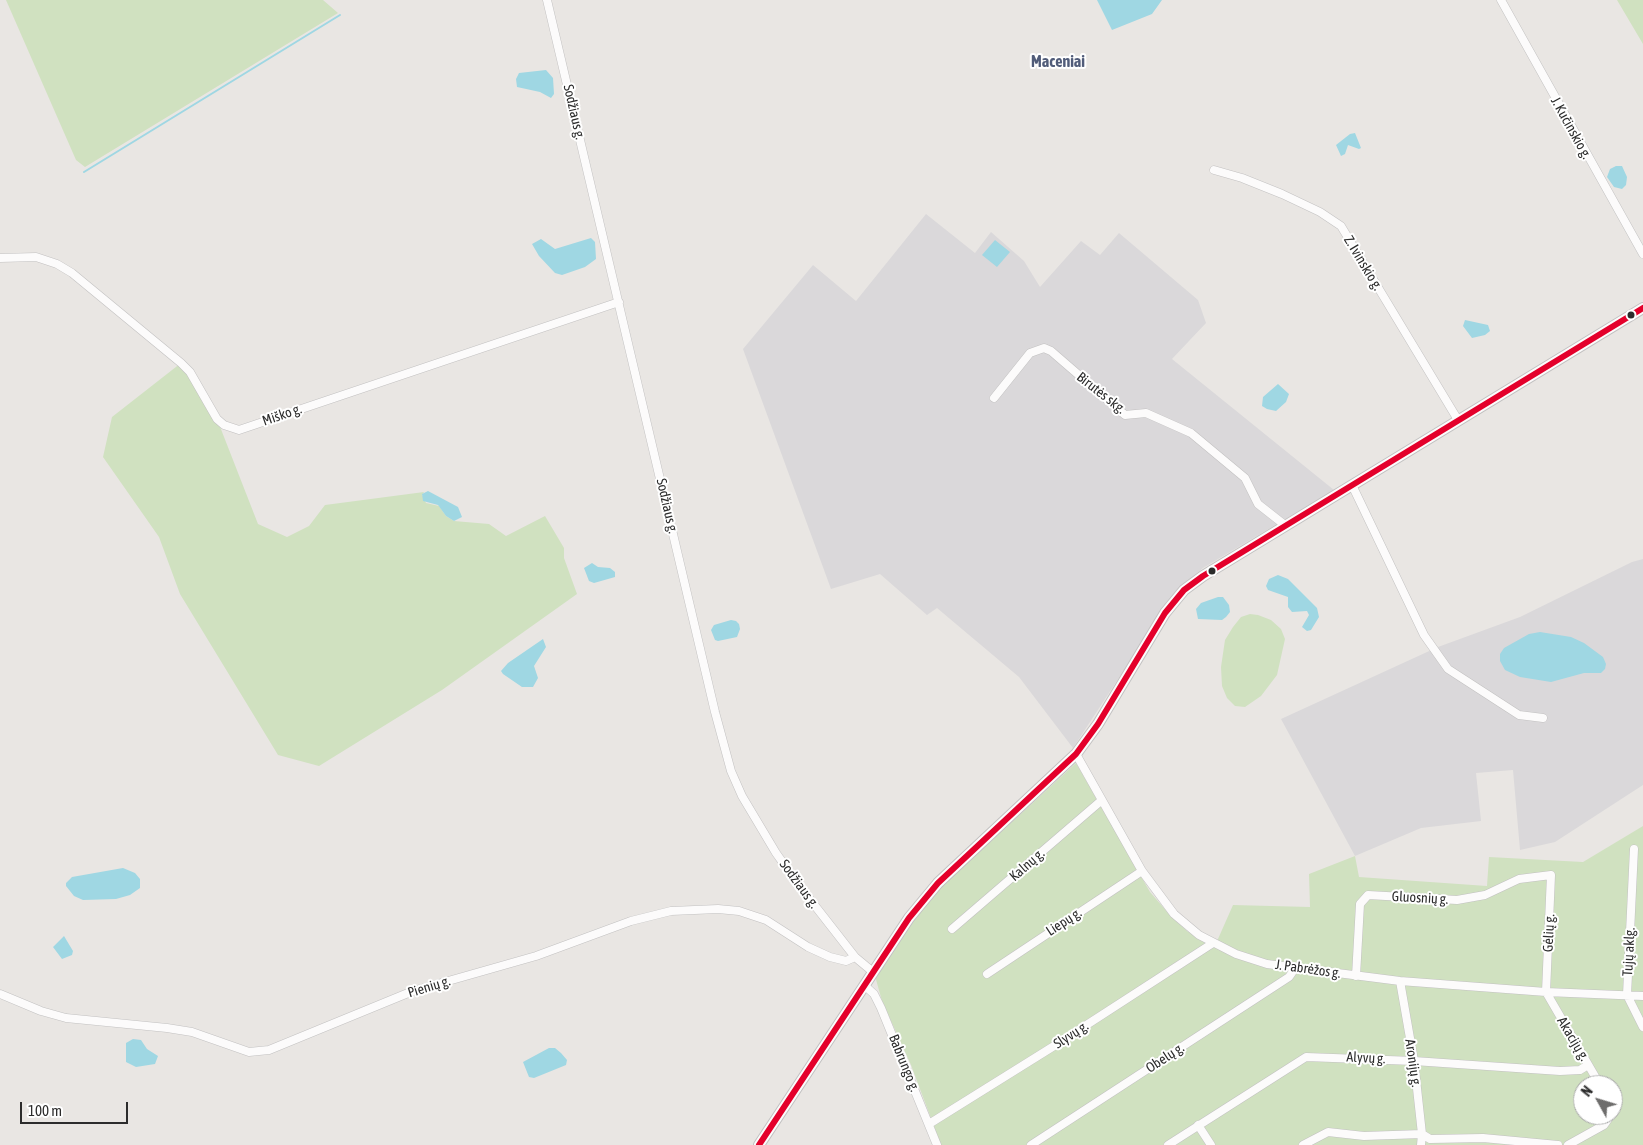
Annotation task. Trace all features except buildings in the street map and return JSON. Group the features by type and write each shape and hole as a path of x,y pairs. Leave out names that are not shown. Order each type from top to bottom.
{"main road":[{"path":"759,1145 909,918 938,883 1076,754 1098,724 1174,600 1203,576 1643,308"}],"street":[{"name":"Sodžiaus g.","path":"547,0 714,712 731,771 742,796 776,853 855,957 873,972"},
{"name":"J. Kučinskio g.","path":"1501,0 1643,254"},
{"name":"Z. Ivinskio g.","path":"1214,170 1242,178 1282,194 1320,212 1341,226 1458,420"},
{"name":"Miško g.","path":"0,258 36,256 57,264 72,273 181,363 190,372 217,419 224,425 239,430 619,302"},
{"name":"Birutės skg.","path":"994,398 1030,353 1044,348 1051,351 1125,415 1146,413 1191,433 1245,478 1258,504 1286,526"},
{"path":"1352,485 1424,635 1448,669 1519,715 1543,718"},
{"name":"J. Pabrėžos g.","path":"1076,754 1142,872 1174,914 1212,943 1252,959 1296,968 1400,982 1546,992 1643,996"},
{"name":"Kalnų g.","path":"952,929 1102,800"},
{"name":"Tujų aklg.","path":"1627,995 1634,849"},
{"name":"Liepų g.","path":"987,974 1142,872"},
{"name":"Gluosnių g.","path":"1356,976 1360,904 1368,895 1457,900 1485,895 1520,879 1551,874"},
{"name":"Gėlių g.","path":"1546,992 1551,874"},
{"name":"Pienių g.","path":"0,994 41,1011 66,1018 192,1032 249,1052 269,1050 413,991 536,956 631,921 671,911 718,909 739,912 766,920 808,947 830,957 846,961 855,957"},
{"name":"Slyvų g.","path":"928,1124 1054,1046 1212,943"},
{"name":"Obelų g.","path":"1031,1145 1289,978 1296,968"},
{"name":"Aronijų g.","path":"1400,982 1414,1061 1422,1134 1421,1145"},
{"name":"Babrungo g.","path":"864,986 874,994 881,1008 937,1145"},
{"name":"Akacijų g.","path":"1546,992 1594,1075"},
{"path":"1627,995 1643,1027"},
{"name":"Alyvų g.","path":"1168,1145 1306,1057 1414,1061 1560,1071 1580,1070 1588,1065"},
{"path":"1198,1125 1211,1145"},
{"path":"1568,1145 1604,1125"},
{"path":"1303,1145 1328,1132 1364,1136 1422,1134 1430,1139 1483,1138 1558,1145"}],"shaded area":[{"path":"926,214 975,253 991,232 1024,261 1040,287 1081,241 1100,255 1119,233 1198,300 1206,323 1172,359 1334,490 1203,568 1175,592 1073,748 1019,677 937,608 927,615 880,574 831,589 743,349 813,265 856,301"},
{"path":"1643,559 1643,785 1555,842 1520,850 1513,770 1476,773 1481,821 1421,828 1355,856 1281,719 1438,647 1520,617 1632,562"}],"green space":[{"path":"6,0 323,0 338,13 85,167 76,160"},
{"path":"1617,0 1643,0 1643,44"},
{"path":"181,363 217,419 258,524 287,537 309,526 325,505 424,492 422,495 426,503 439,506 446,516 454,521 489,524 506,536 545,516 564,548 564,558 577,594 442,690 319,766 278,755 180,594 159,537 103,457 112,417"},
{"path":"1250,614 1271,620 1281,629 1285,639 1277,675 1261,696 1245,707 1235,706 1227,698 1222,686 1221,667 1225,640 1241,617"},
{"path":"1076,763 1150,892 1187,931 1214,948 1233,905 1310,907 1309,874 1355,856 1359,877 1487,886 1489,857 1583,862 1643,826 1643,1145 941,1145 911,1065 882,1001 875,976 908,926 937,891"}],"water":[{"path":"1097,0 1162,0 1152,14 1112,30"},
{"path":"546,70 553,78 554,94 551,98 540,92 517,87 516,79 519,73"},
{"path":"1355,133 1361,148 1348,145 1345,154 1341,156 1336,145 1350,134"},
{"path":"1622,166 1627,177 1626,185 1622,189 1614,187 1607,177 1610,169"},
{"path":"591,238 595,242 596,259 585,267 562,275 555,273 539,256 532,244 541,239 555,249"},
{"path":"995,240 1010,252 997,267 982,255"},
{"path":"1465,320 1488,325 1490,331 1485,335 1472,338 1463,326"},
{"path":"1278,384 1289,394 1286,402 1276,411 1267,409 1262,406 1263,397"},
{"path":"428,491 458,507 462,517 454,521 446,516 438,505 423,501 422,494"},
{"path":"592,563 598,567 610,568 615,572 615,577 594,583 589,581 584,568"},
{"path":"1278,575 1288,579 1317,608 1319,617 1311,630 1307,631 1302,627 1309,615 1307,611 1292,612 1288,607 1288,597 1268,590 1266,586 1269,579"},
{"path":"1223,597 1229,605 1230,612 1226,617 1222,620 1198,619 1196,609 1201,603"},
{"path":"731,620 739,624 740,629 737,637 715,640 711,630 714,625"},
{"path":"1540,632 1571,637 1584,643 1603,657 1606,664 1605,669 1601,673 1584,673 1551,682 1520,677 1505,670 1500,661 1500,654 1504,648 1529,634"},
{"path":"543,639 546,647 534,666 538,678 533,687 522,687 503,674 501,671 508,663"},
{"path":"123,868 135,873 140,879 140,888 130,895 116,899 83,900 74,896 66,886 66,883 72,877"},
{"path":"64,936 73,951 72,955 62,959 53,947"},
{"path":"133,1039 141,1040 147,1049 158,1056 155,1064 136,1067 126,1062 126,1043"},
{"path":"549,1048 555,1048 561,1053 567,1060 566,1065 534,1078 529,1077 523,1062"}],"waterway":[{"path":"84,172 340,15"}],"transit line":[{"path":"759,1145 909,918 938,883 1076,754 1098,724 1165,613 1184,590 1203,576 1643,308"}],"district":[{"name":"Maceniai","path":"1058,62"}]}
